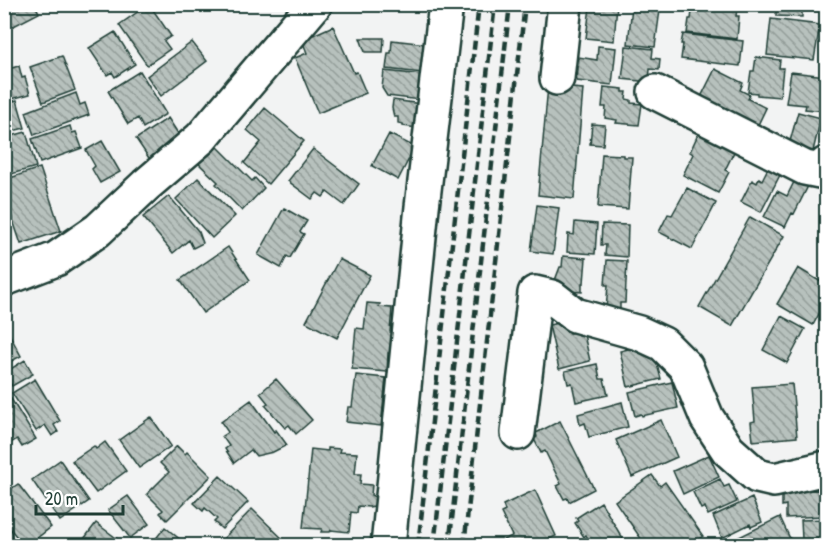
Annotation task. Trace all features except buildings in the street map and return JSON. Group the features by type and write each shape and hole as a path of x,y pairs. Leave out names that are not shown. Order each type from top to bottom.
{"street":[{"path":"7,269 56,259 98,230 201,138 315,4"},
{"path":"386,539 420,218 446,4"},
{"path":"556,78 565,4"},
{"path":"655,92 805,168 820,171 826,164"},
{"path":"518,433 535,293 552,297 575,315 639,333 663,344 686,367 707,418 728,450 758,476 774,480 826,468"}],"railway":[{"path":"418,546 479,4"},
{"path":"434,546 495,4"},
{"path":"449,546 510,4"},
{"path":"464,546 525,4"}]}
